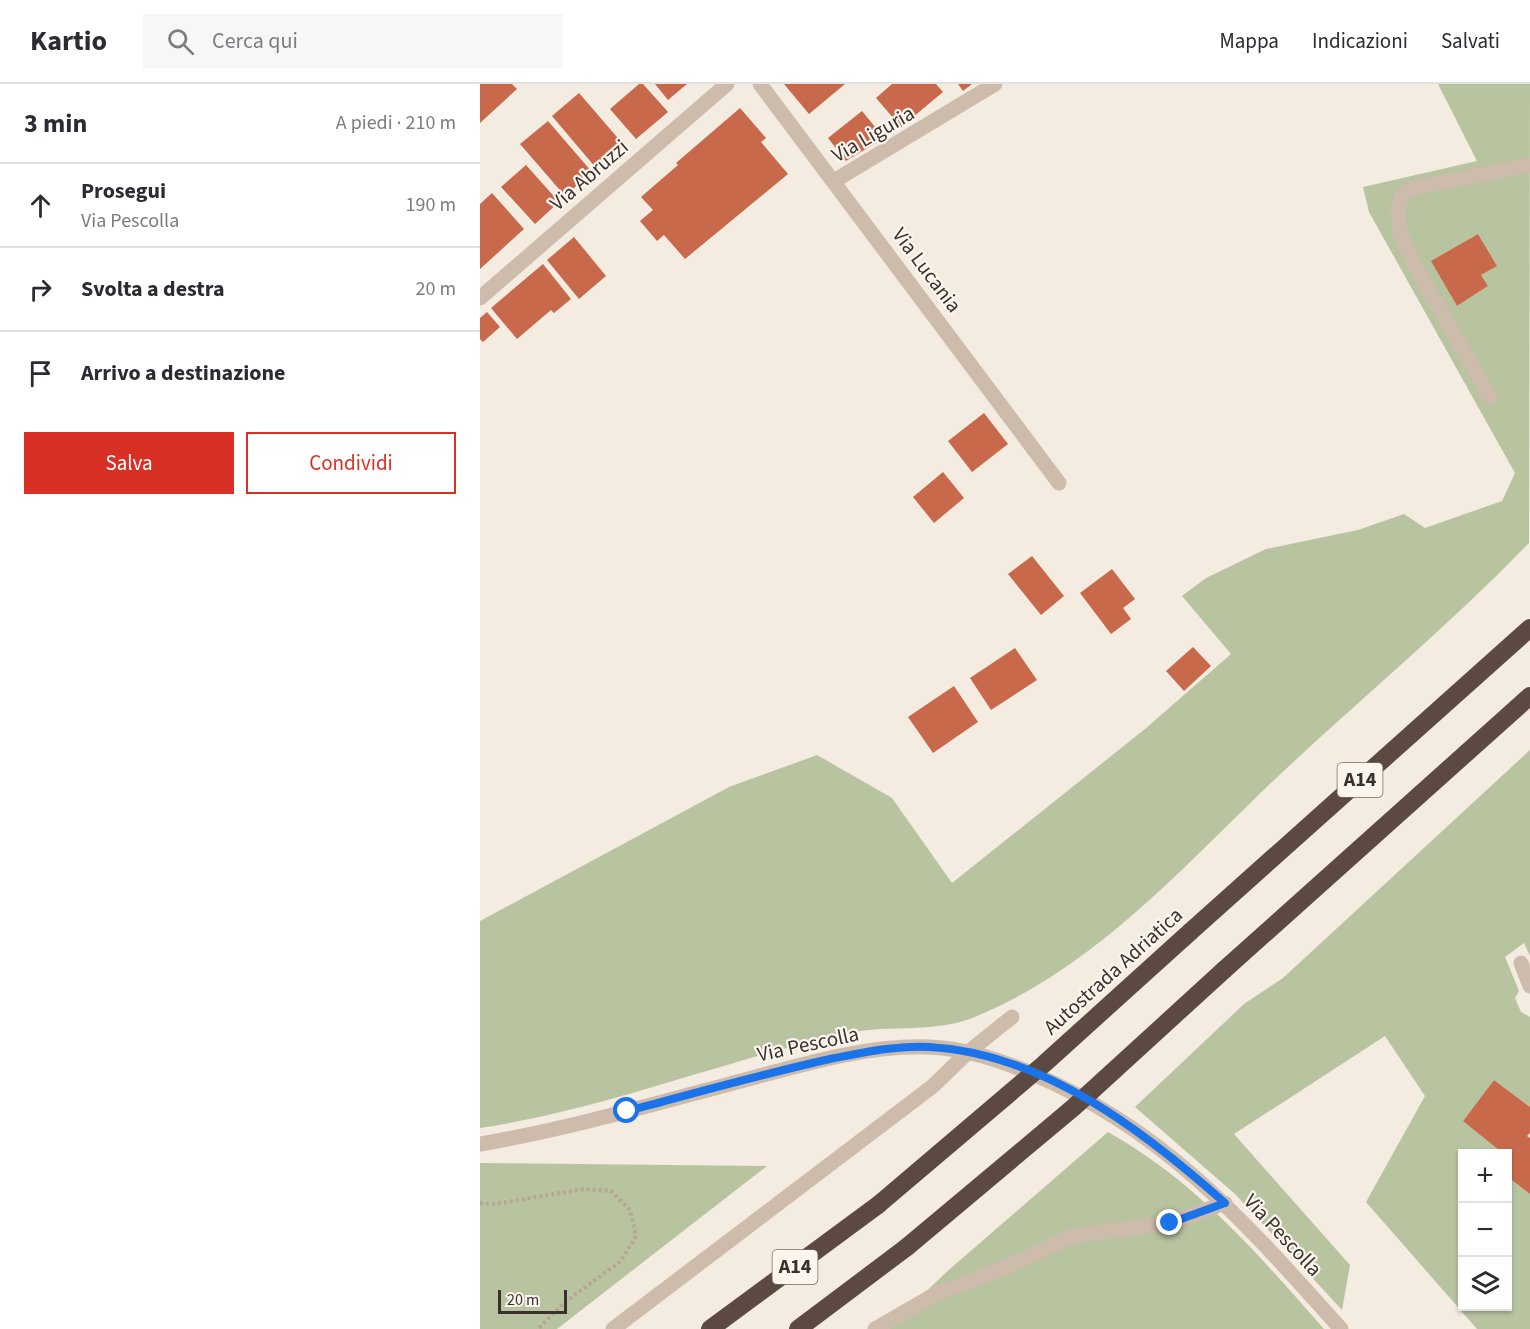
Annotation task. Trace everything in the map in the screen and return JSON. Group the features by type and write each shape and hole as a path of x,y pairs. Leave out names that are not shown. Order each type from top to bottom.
{"highway":[{"name":"Autostrada Adriatica","path":"710,1329 878,1204 1044,1064 1530,628"},
{"name":"A14","path":"798,1329 907,1247 1074,1107 1530,696"}],"street":[{"name":"Via Abruzzi","path":"480,297 727,84"},
{"name":"Via Lucania","path":"760,84 1059,483"},
{"name":"Via Liguria","path":"834,182 995,84"},
{"path":"1490,396 1414,264 1400,232 1398,208 1402,195 1414,188 1530,165"},
{"path":"1521,963 1530,986"},
{"path":"613,1329 933,1086 967,1053 1012,1017"},
{"name":"Via Pescolla","path":"480,1144 533,1135 792,1067 864,1052 928,1047 993,1057 1058,1085 1122,1119 1173,1157 1225,1203 1341,1329"},
{"path":"875,1329 934,1295 1005,1268 1072,1236 1170,1223 1225,1203"}],"path":[{"path":"480,1203 495,1204 584,1189 611,1191 630,1210 636,1236 621,1261 565,1302 538,1329"}],"green space":[{"path":"1438,84 1530,84 1529,543 1498,574 1305,751 1136,912 1060,971 1020,995 962,1022 930,1027 864,1030 848,1033 573,1109 480,1128 480,921 729,787 817,755 892,798 952,883 1145,729 1231,654 1182,596 1206,578 1266,549 1358,530 1404,514 1425,528 1502,501 1515,473 1369,212 1363,187 1477,161","holes":["1478,234 1496,265 1481,275 1488,286 1457,306 1432,261"]},
{"path":"1530,750 1530,956 1524,943 1505,957 1519,991 1515,998 1521,1012 1530,1017 1530,1107 1494,1080 1463,1121 1500,1149 1458,1149 1458,1307 1366,1202 1425,1096 1385,1036 1234,1134 1350,1265 1342,1310 1235,1194 1135,1107 1244,1004 1283,978"},
{"path":"1108,1132 1170,1174 1225,1221 1324,1329 886,1329 951,1268"},
{"path":"480,1163 767,1166 557,1329 480,1329"},
{"path":"1512,1180 1530,1194 1530,1329 1477,1329 1461,1311 1512,1311"}],"building":[{"path":"480,84 512,84 517,89 480,123"},
{"path":"639,84 643,84 668,112 636,139 610,109"},
{"path":"655,84 687,84 668,100"},
{"path":"784,84 845,84 809,114"},
{"path":"892,84 936,84 943,92 901,127 876,98"},
{"path":"958,84 972,84 963,91"},
{"path":"579,93 623,144 596,168 552,116"},
{"path":"740,108 766,138 761,142 788,174 685,259 664,235 657,241 640,221 653,210 641,197 678,165 676,163"},
{"path":"862,111 884,138 846,161 828,138"},
{"path":"548,121 592,172 565,196 520,144"},
{"path":"526,165 559,202 535,224 501,187"},
{"path":"492,193 524,229 480,269 480,204"},
{"path":"1478,234 1497,266 1481,275 1488,286 1457,306 1431,261"},
{"path":"574,237 606,276 579,299 547,260"},
{"path":"543,264 571,299 554,313 551,310 517,339 491,308"},
{"path":"487,312 500,327 483,342 480,339 480,318"},
{"path":"984,413 1008,444 972,472 948,441"},
{"path":"943,472 964,498 934,523 913,497"},
{"path":"1032,556 1064,596 1041,615 1008,574"},
{"path":"1112,569 1135,599 1123,608 1131,619 1111,634 1080,593"},
{"path":"1193,647 1211,666 1184,691 1166,671"},
{"path":"1015,648 1037,680 991,710 970,678"},
{"path":"954,686 978,722 933,753 908,717"},
{"path":"1494,1080 1530,1107 1530,1133 1527,1136 1530,1138 1530,1194 1512,1180 1512,1149 1498,1149 1463,1121"}],"route":[{"path":"627,1111 792,1067 864,1052 928,1047 993,1057 1058,1085 1122,1119 1173,1157 1225,1203 1170,1223"}]}
